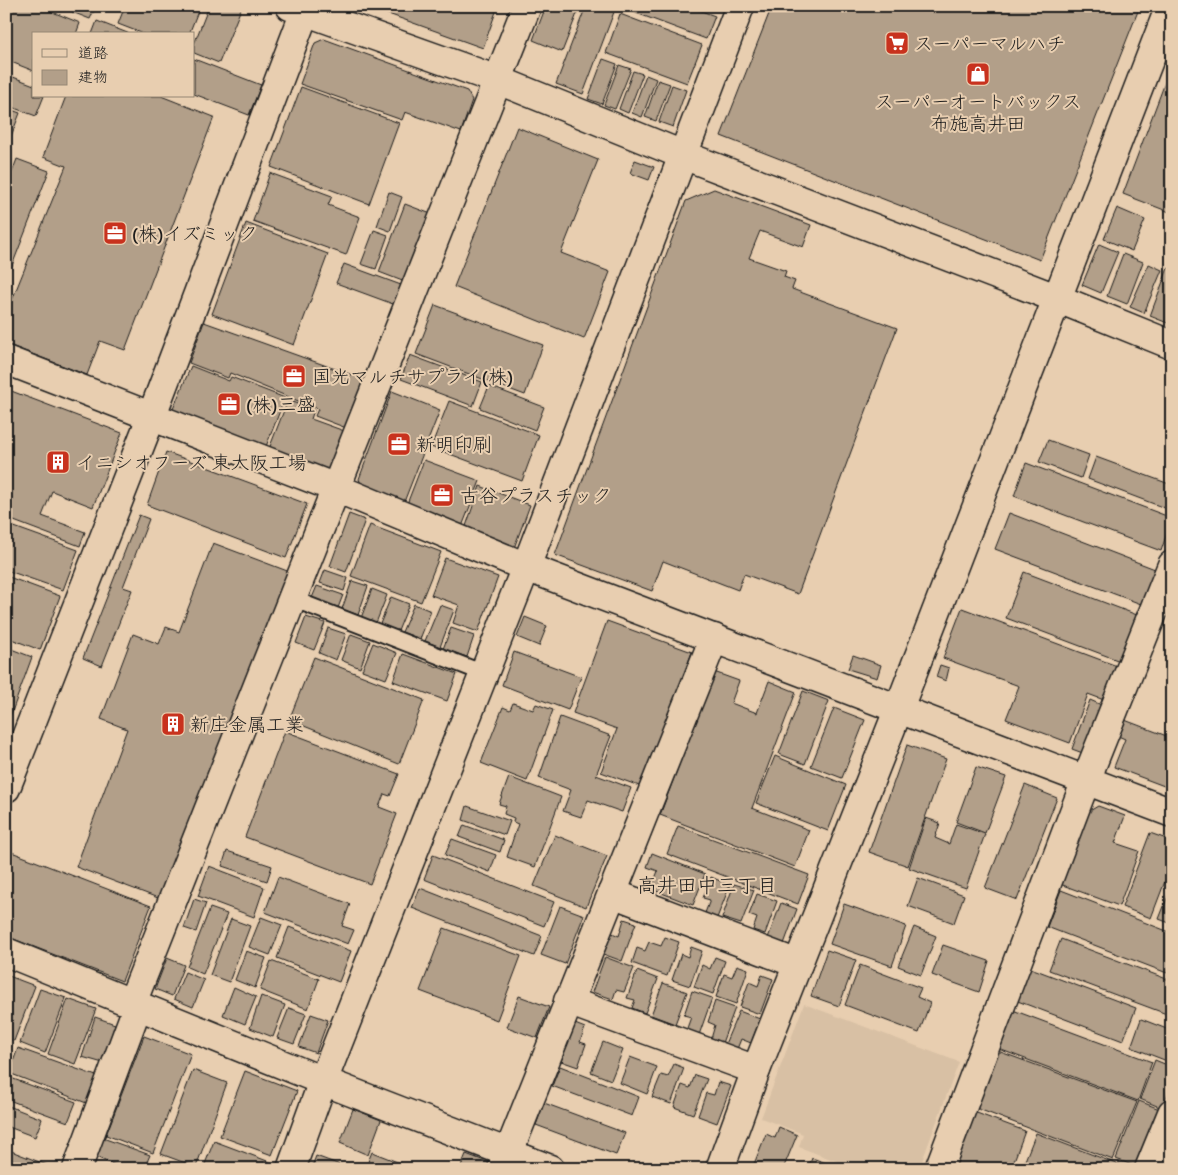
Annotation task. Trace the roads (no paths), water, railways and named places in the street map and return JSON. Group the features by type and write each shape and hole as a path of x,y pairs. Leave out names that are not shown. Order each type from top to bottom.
{"street":[{"path":"77,1169 135,1004 292,599 527,6"},
{"path":"291,1169 323,1080 526,567 740,6"},
{"path":"720,1169 756,1070 899,708 1170,6"},
{"path":"6,788 152,415 300,8 498,80 683,155 1056,298 1172,345"},
{"path":"6,360 152,415 336,488 526,567 1172,813"},
{"path":"938,1169 1086,780 1172,565"},
{"path":"505,1160 714,638"},
{"path":"612,893 798,964"},
{"path":"6,952 323,1080 505,1160 550,1169"},
{"path":"568,1001 756,1070"},
{"path":"1158,1165 1172,1113"}],"lane":[{"path":"292,599 483,673"}],"place":[{"name":"スーパーマルハチ","path":"897,43"},
{"name":"スーパーオートバックス 布施高井田","path":"978,74"},
{"name":"(株)イズミック","path":"115,233"},
{"name":"国光マルチサプライ(株)","path":"294,376"},
{"name":"(株)三盛","path":"229,404"},
{"name":"新明印刷","path":"399,444"},
{"name":"イニシオフーズ 東大阪工場","path":"58,462"},
{"name":"古谷プラスチック","path":"442,495"},
{"name":"新庄金属工業","path":"173,724"}],"district":[{"name":"高井田中三丁目","path":"707,885"}]}
